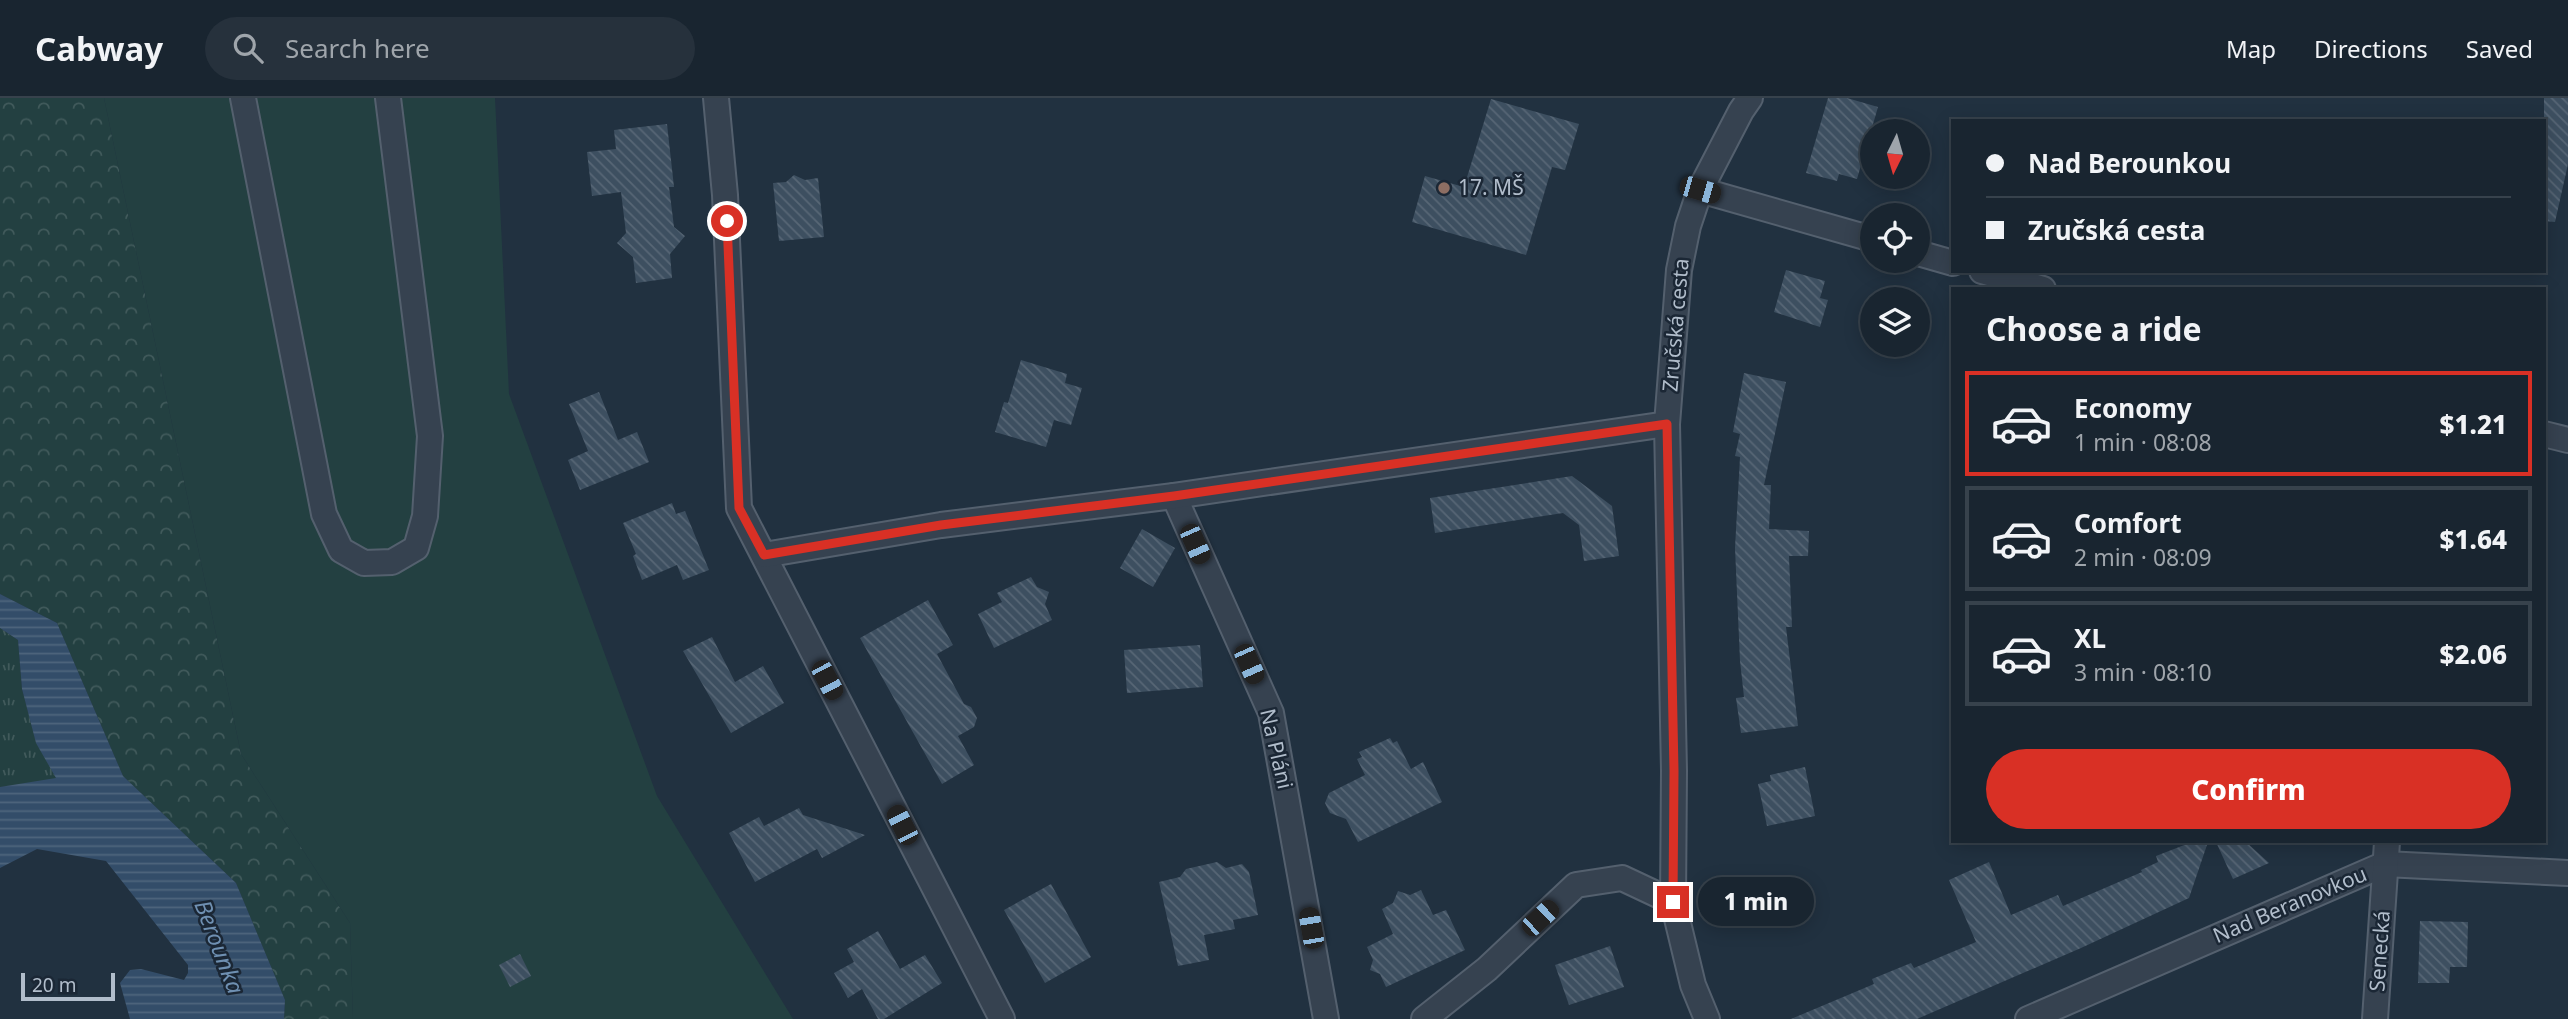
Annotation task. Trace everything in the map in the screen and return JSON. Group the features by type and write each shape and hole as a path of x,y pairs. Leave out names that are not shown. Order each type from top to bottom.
{"street":[{"path":"243,98 324,514 341,550 365,563 378,563 392,562 416,548 425,516 430,436 388,98"},
{"path":"716,98 725,195 739,508 1002,1019"},
{"name":"Zručská cesta","path":"1707,1019 1693,985 1673,902 1674,771 1667,424 1679,270 1688,226 1700,190 1750,98"},
{"path":"1700,190 1860,236"},
{"path":"1930,256 1951,262"},
{"path":"1989,273 2036,287"},
{"path":"764,555 941,525 1174,496 1667,424"},
{"path":"2546,434 2568,440"},
{"name":"Na Pláni","path":"1174,496 1271,713 1326,1019"},
{"name":"Nad Beranovkou","path":"2028,1019 2386,853 2568,873"},
{"name":"Senecká","path":"2375,1019 2386,853"},
{"path":"1424,1019 1487,969 1576,885 1622,878 1673,902"}],"green space":[{"path":"0,98 104,98 241,754 350,923 353,1019 284,1019 285,1000 236,883 123,776 57,623 0,594"},
{"path":"104,98 495,98 509,394 657,796 793,1019 353,1019 350,923 241,754"},
{"path":"0,628 18,640 22,689 36,742 57,779 0,787"}],"water":[{"name":"Berounka","path":"0,594 57,623 123,776 236,883 285,1000 284,1019 130,1019 120,983 130,970 141,969 184,980 188,965 106,861 37,849 0,868 0,787 56,778 36,743 22,689 18,640 0,628"}],"building":[{"path":"1828,98 1847,98 1878,107 1874,119 1860,119 1860,169 1857,179 1839,174 1837,181 1806,173"},
{"path":"2544,98 2568,98 2568,164 2555,222 2546,221"},
{"name":"17. MŠ","path":"1491,99 1579,124 1565,170 1552,167 1526,255 1412,222 1425,176 1464,187"},
{"path":"667,124 674,187 669,187 674,227 685,236 670,254 672,278 636,283 633,257 617,243 626,233 621,192 592,196 587,152 616,149 614,130"},
{"path":"794,175 805,180 818,178 824,237 779,241 773,183 786,182"},
{"path":"1786,270 1825,281 1820,298 1828,300 1820,327 1774,312"},
{"path":"1021,360 1067,374 1065,383 1082,388 1071,425 1054,420 1046,447 995,432 1004,402 1008,403"},
{"path":"1744,373 1786,382 1764,485 1771,485 1769,529 1809,531 1808,556 1789,556 1792,627 1786,627 1798,726 1741,733 1736,698 1744,697 1735,548 1740,457 1735,456 1740,434 1733,432"},
{"path":"599,392 618,440 637,432 649,462 580,490 568,460 588,451 569,404"},
{"path":"1572,476 1612,506 1619,556 1584,561 1579,525 1563,513 1435,533 1430,498"},
{"path":"672,503 676,514 685,511 709,570 683,580 677,565 642,580 633,556 636,554 623,523"},
{"path":"1142,529 1175,548 1153,587 1120,568"},
{"path":"1031,577 1037,587 1049,592 1045,604 1052,620 994,648 978,614 1002,602 997,593"},
{"path":"928,600 953,645 937,654 964,704 971,707 977,718 974,727 958,736 974,765 942,784 860,638"},
{"path":"712,637 735,682 763,666 784,703 731,733 683,651"},
{"path":"1200,645 1203,687 1127,693 1124,650"},
{"path":"1390,738 1393,743 1397,741 1411,769 1423,762 1442,802 1358,842 1346,819 1330,813 1325,803 1329,793 1365,775 1357,759 1362,757 1359,752"},
{"path":"1805,767 1815,816 1767,826 1758,784 1771,781 1770,775"},
{"path":"799,808 803,815 865,835 822,858 817,849 755,882 729,833 759,817 764,826"},
{"path":"2189,843 2208,843 2189,898 2081,948 1917,1019 1791,1019 1874,984 1872,979 1911,963 1914,968 1976,942 1949,880 1989,862 2011,915 2058,895 2063,906 2142,872 2141,870 2158,862 2156,856"},
{"path":"2216,843 2247,843 2269,863 2233,879"},
{"path":"1217,862 1226,868 1242,864 1249,872 1258,915 1233,920 1235,929 1204,935 1209,960 1178,966 1159,882 1180,877 1186,869"},
{"path":"1051,884 1091,957 1045,983 1004,910"},
{"path":"1421,890 1433,915 1446,910 1465,950 1386,987 1380,974 1370,970 1373,960 1367,947 1393,934 1382,909 1393,903 1398,891 1410,895"},
{"path":"2420,921 2468,922 2467,967 2450,967 2449,983 2418,983"},
{"path":"878,931 900,969 925,955 942,983 884,1019 878,1019 862,989 848,998 834,973 854,962 847,949"},
{"path":"1610,946 1624,987 1569,1005 1555,965"},
{"path":"520,954 531,976 510,987 499,965"}],"place":[{"name":"17. MŠ","path":"1444,188"}],"route":[{"path":"727,221 739,508 764,555 941,525 1174,496 1667,424 1674,771 1673,902"}]}
